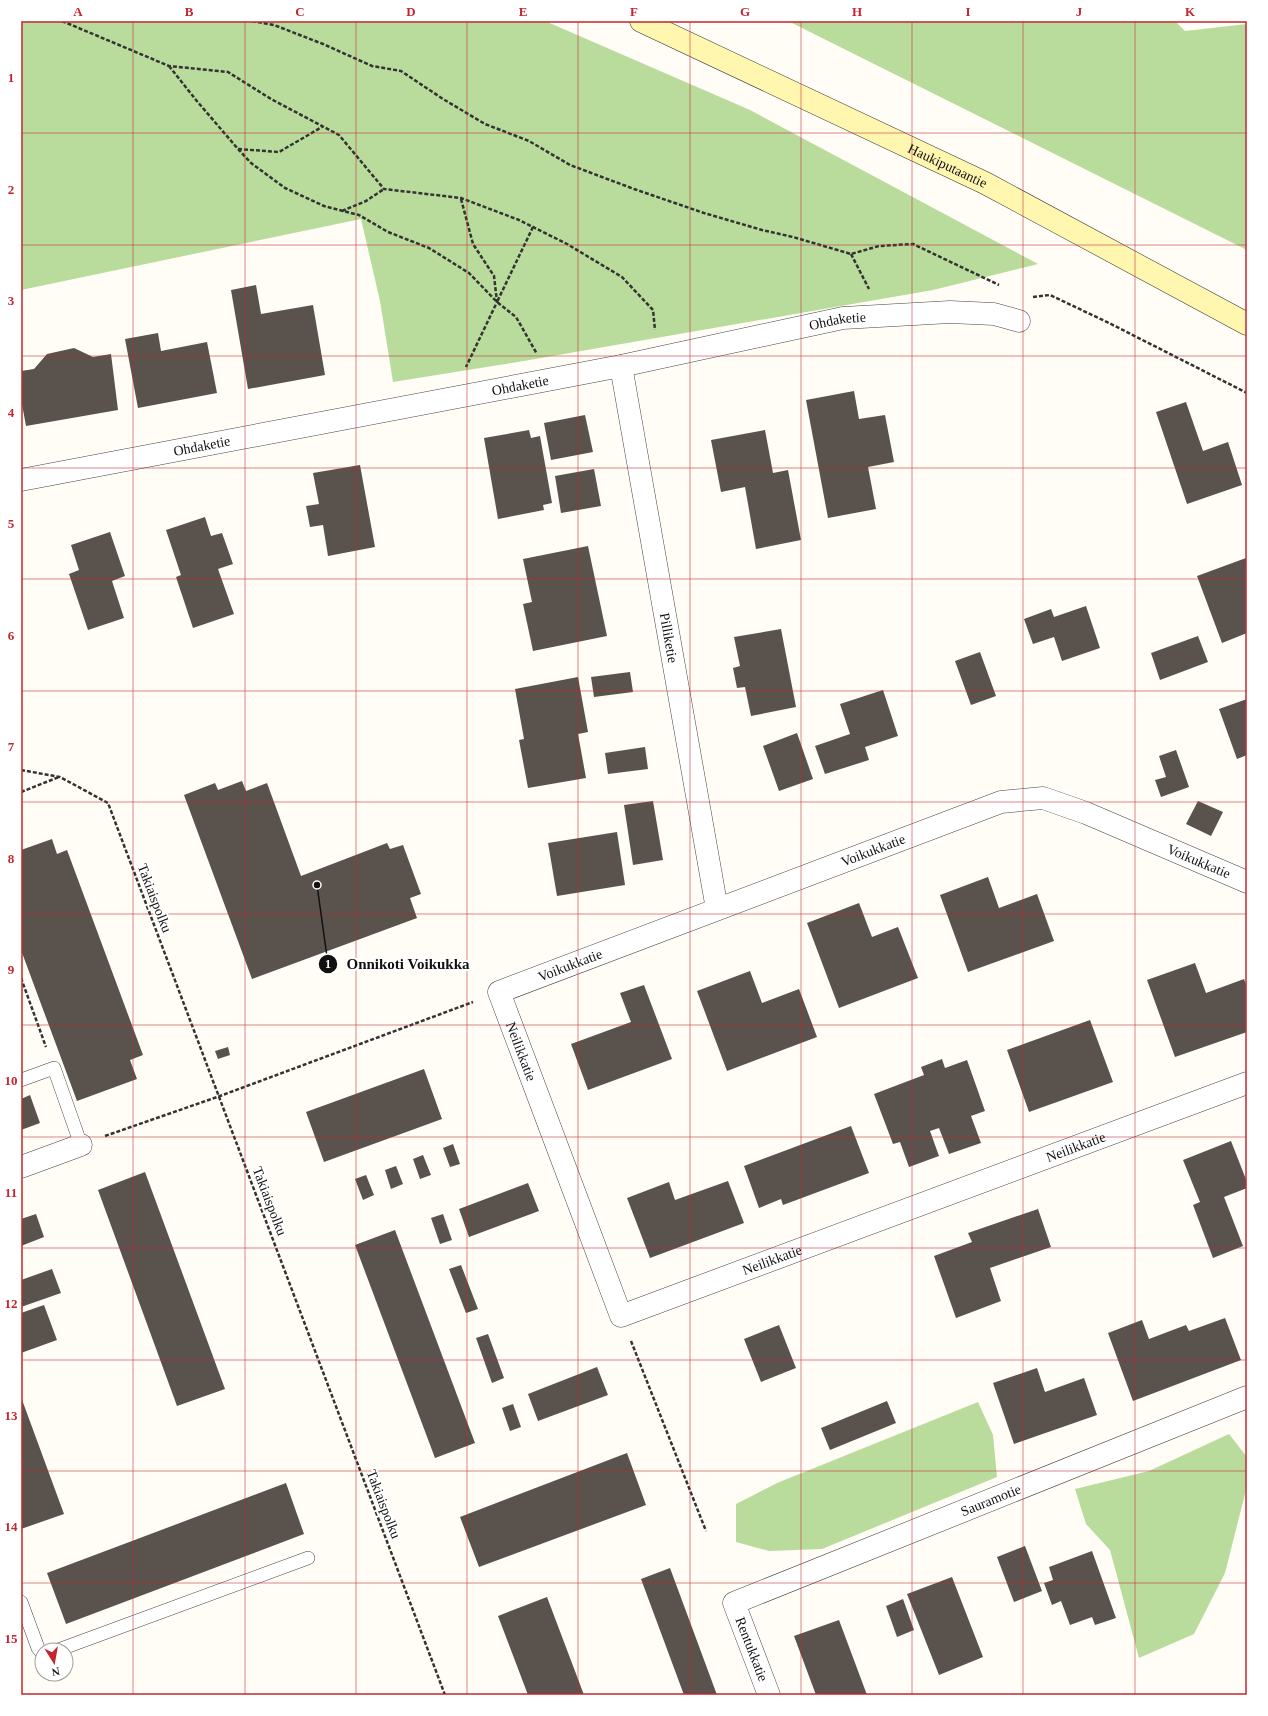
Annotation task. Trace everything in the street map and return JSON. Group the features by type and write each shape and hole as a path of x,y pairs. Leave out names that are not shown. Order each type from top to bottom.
{"main road":[{"name":"Haukiputaantie","path":"641,21 985,183 1247,324"}],"street":[{"name":"Ohdaketie","path":"21,480 648,361 843,318 950,312 994,314 1019,321"},
{"name":"Pilliketie","path":"621,366 717,909"},
{"name":"Voikukkatie","path":"499,992 1001,802 1043,798 1086,813 1247,882"},
{"name":"Neilikkatie","path":"499,992 621,1316 1247,1082"},
{"path":"21,1167 81,1145"},
{"name":"Sauramotie","path":"734,1603 1247,1397"},
{"name":"Rentukkatie","path":"734,1603 769,1695"}],"lane":[{"path":"21,1080 54,1068 81,1145"},
{"path":"74,1644 308,1558"},
{"path":"21,1602 36,1642"}],"path":[{"path":"62,21 169,66 228,72 271,99 339,135 384,189"},
{"path":"252,21 274,25 323,44 372,66 401,71 443,99 485,124 529,141 570,165 704,213 762,230 793,236 851,254 879,246 913,244 1002,287"},
{"path":"169,66 210,118 251,162 285,188 324,206 359,215 388,232 429,248 469,273 497,302 516,317 537,354"},
{"path":"238,149 279,152 323,127"},
{"path":"342,211 366,201 384,189 461,198 520,220 567,244 622,277 653,310 657,344 648,361"},
{"path":"461,198 473,244 494,276 497,302"},
{"path":"452,398 533,227"},
{"path":"851,254 865,279 879,316"},
{"path":"1030,297 1050,295 1109,323 1247,393"},
{"name":"Takiaispolku","path":"21,770 60,777 108,804 220,1096 445,1695"},
{"path":"21,792 60,777"},
{"path":"21,978 54,1068"},
{"path":"81,1145 220,1096 499,992"},
{"path":"621,1316 706,1531"}],"green space":[{"path":"21,21 545,21 750,110 1038,264 933,290 518,362 393,382 380,301 361,219 21,290"},
{"path":"788,21 1175,21 1185,31 1247,24 1247,250"},
{"path":"978,1402 993,1435 997,1477 822,1549 769,1551 736,1542 736,1504 777,1483"},
{"path":"1229,1434 1247,1457 1247,1486 1225,1573 1194,1634 1139,1658 1110,1550 1086,1524 1075,1489 1149,1471"}],"building":[{"path":"256,285 261,314 313,305 325,375 248,389 231,290"},
{"path":"158,333 161,351 207,342 217,393 138,408 125,339"},
{"path":"74,348 93,357 111,354 118,410 26,426 21,399 21,371 34,369 47,354"},
{"path":"854,391 859,419 885,415 894,462 868,467 876,509 828,518 806,400"},
{"path":"1186,402 1203,451 1228,442 1242,485 1187,504 1156,412"},
{"path":"585,415 593,452 551,460 544,423"},
{"path":"529,430 531,438 540,436 552,503 543,505 544,510 498,519 484,438"},
{"path":"765,430 773,473 788,470 801,540 756,549 745,487 721,492 711,440"},
{"path":"360,465 375,547 328,556 323,525 310,527 306,506 319,504 313,473"},
{"path":"594,469 601,506 561,513 555,476"},
{"path":"205,517 211,536 222,533 233,564 218,569 234,614 193,628 176,577 181,575 166,530"},
{"path":"110,532 125,576 112,581 124,618 88,630 69,574 79,570 71,545"},
{"path":"588,546 607,636 533,651 523,604 532,602 523,559"},
{"path":"1246,558 1247,633 1222,643 1197,576"},
{"path":"1086,606 1100,648 1062,661 1054,637 1033,644 1024,619 1051,609 1054,617"},
{"path":"781,629 796,707 751,716 745,687 737,688 733,668 740,666 734,637"},
{"path":"1198,636 1208,662 1160,680 1151,653"},
{"path":"980,652 996,696 971,705 955,661"},
{"path":"630,672 633,692 594,697 591,677"},
{"path":"578,677 588,732 578,734 586,778 528,788 519,740 524,739 515,689"},
{"path":"883,690 898,736 865,747 869,760 825,774 815,746 850,734 840,704"},
{"path":"1247,699 1247,755 1237,759 1219,709"},
{"path":"797,733 813,779 779,791 763,746"},
{"path":"645,747 648,769 608,774 605,753"},
{"path":"1176,750 1189,787 1161,797 1155,780 1166,777 1159,756"},
{"path":"242,781 246,791 267,783 301,876 387,843 390,849 403,845 421,894 410,898 417,918 252,979 184,795 215,783 218,790"},
{"path":"653,801 663,860 633,865 624,805"},
{"path":"1198,801 1223,812 1211,836 1186,824"},
{"path":"617,832 625,885 557,896 548,843"},
{"path":"52,839 57,854 67,850 143,1055 130,1060 137,1079 77,1101 21,950 21,850"},
{"path":"988,877 999,908 1037,894 1054,941 968,972 940,895"},
{"path":"859,903 872,937 898,927 918,978 839,1008 807,923"},
{"path":"1195,963 1206,993 1244,979 1247,987 1247,1032 1175,1057 1147,980"},
{"path":"750,971 762,1003 799,989 817,1037 727,1071 697,991"},
{"path":"644,985 672,1059 588,1090 571,1044 631,1022 620,993"},
{"path":"1090,1020 1113,1082 1029,1112 1007,1050"},
{"path":"228,1047 230,1055 218,1059 215,1051"},
{"path":"942,1059 945,1068 967,1060 985,1111 971,1116 981,1143 949,1154 939,1128 930,1131 939,1156 909,1167 900,1142 893,1144 874,1094 924,1075 921,1067"},
{"path":"424,1069 442,1119 324,1162 306,1112"},
{"path":"30,1095 40,1123 21,1130 21,1099"},
{"path":"851,1126 869,1173 783,1205 781,1199 759,1208 744,1166"},
{"path":"1231,1141 1247,1182 1247,1188 1224,1197 1243,1246 1213,1258 1193,1205 1200,1202 1183,1160"},
{"path":"453,1144 460,1164 450,1167 443,1148"},
{"path":"423,1155 431,1175 420,1179 413,1159"},
{"path":"396,1166 403,1184 391,1189 385,1170"},
{"path":"145,1172 225,1389 177,1406 98,1190"},
{"path":"366,1175 374,1195 363,1200 355,1179"},
{"path":"728,1181 744,1223 650,1258 627,1198 669,1182 675,1200"},
{"path":"528,1183 539,1211 469,1237 459,1209"},
{"path":"1038,1209 1051,1247 990,1268 1001,1301 956,1318 934,1256 972,1242 968,1233"},
{"path":"36,1214 44,1237 21,1246 21,1219"},
{"path":"443,1214 452,1240 440,1244 431,1218"},
{"path":"395,1230 475,1443 435,1458 355,1245"},
{"path":"461,1265 478,1309 466,1313 449,1269"},
{"path":"52,1269 61,1293 21,1307 21,1280"},
{"path":"44,1305 57,1340 21,1353 21,1313"},
{"path":"1225,1318 1241,1360 1133,1401 1108,1333 1142,1320 1149,1339 1186,1325 1189,1331"},
{"path":"779,1325 796,1368 761,1382 744,1339"},
{"path":"488,1334 504,1378 492,1383 476,1338"},
{"path":"597,1367 608,1395 538,1421 528,1394"},
{"path":"1037,1368 1045,1392 1084,1378 1097,1415 1014,1444 993,1383"},
{"path":"21,1397 64,1514 21,1529"},
{"path":"887,1401 896,1423 830,1450 821,1428"},
{"path":"513,1404 521,1427 510,1431 502,1408"},
{"path":"627,1453 646,1505 479,1567 460,1517"},
{"path":"286,1483 304,1534 66,1624 47,1573"},
{"path":"1025,1546 1042,1591 1014,1602 997,1557"},
{"path":"1092,1551 1116,1618 1095,1625 1092,1617 1070,1625 1061,1601 1052,1605 1044,1583 1053,1580 1049,1567"},
{"path":"670,1568 717,1695 684,1695 641,1579"},
{"path":"952,1577 983,1657 939,1675 907,1594"},
{"path":"547,1597 584,1695 528,1695 498,1616"},
{"path":"903,1599 914,1630 897,1637 886,1606"},
{"path":"839,1620 867,1695 816,1695 794,1636"}],"place":[{"name":"Onnikoti Voikukka","path":"317,885"}]}
